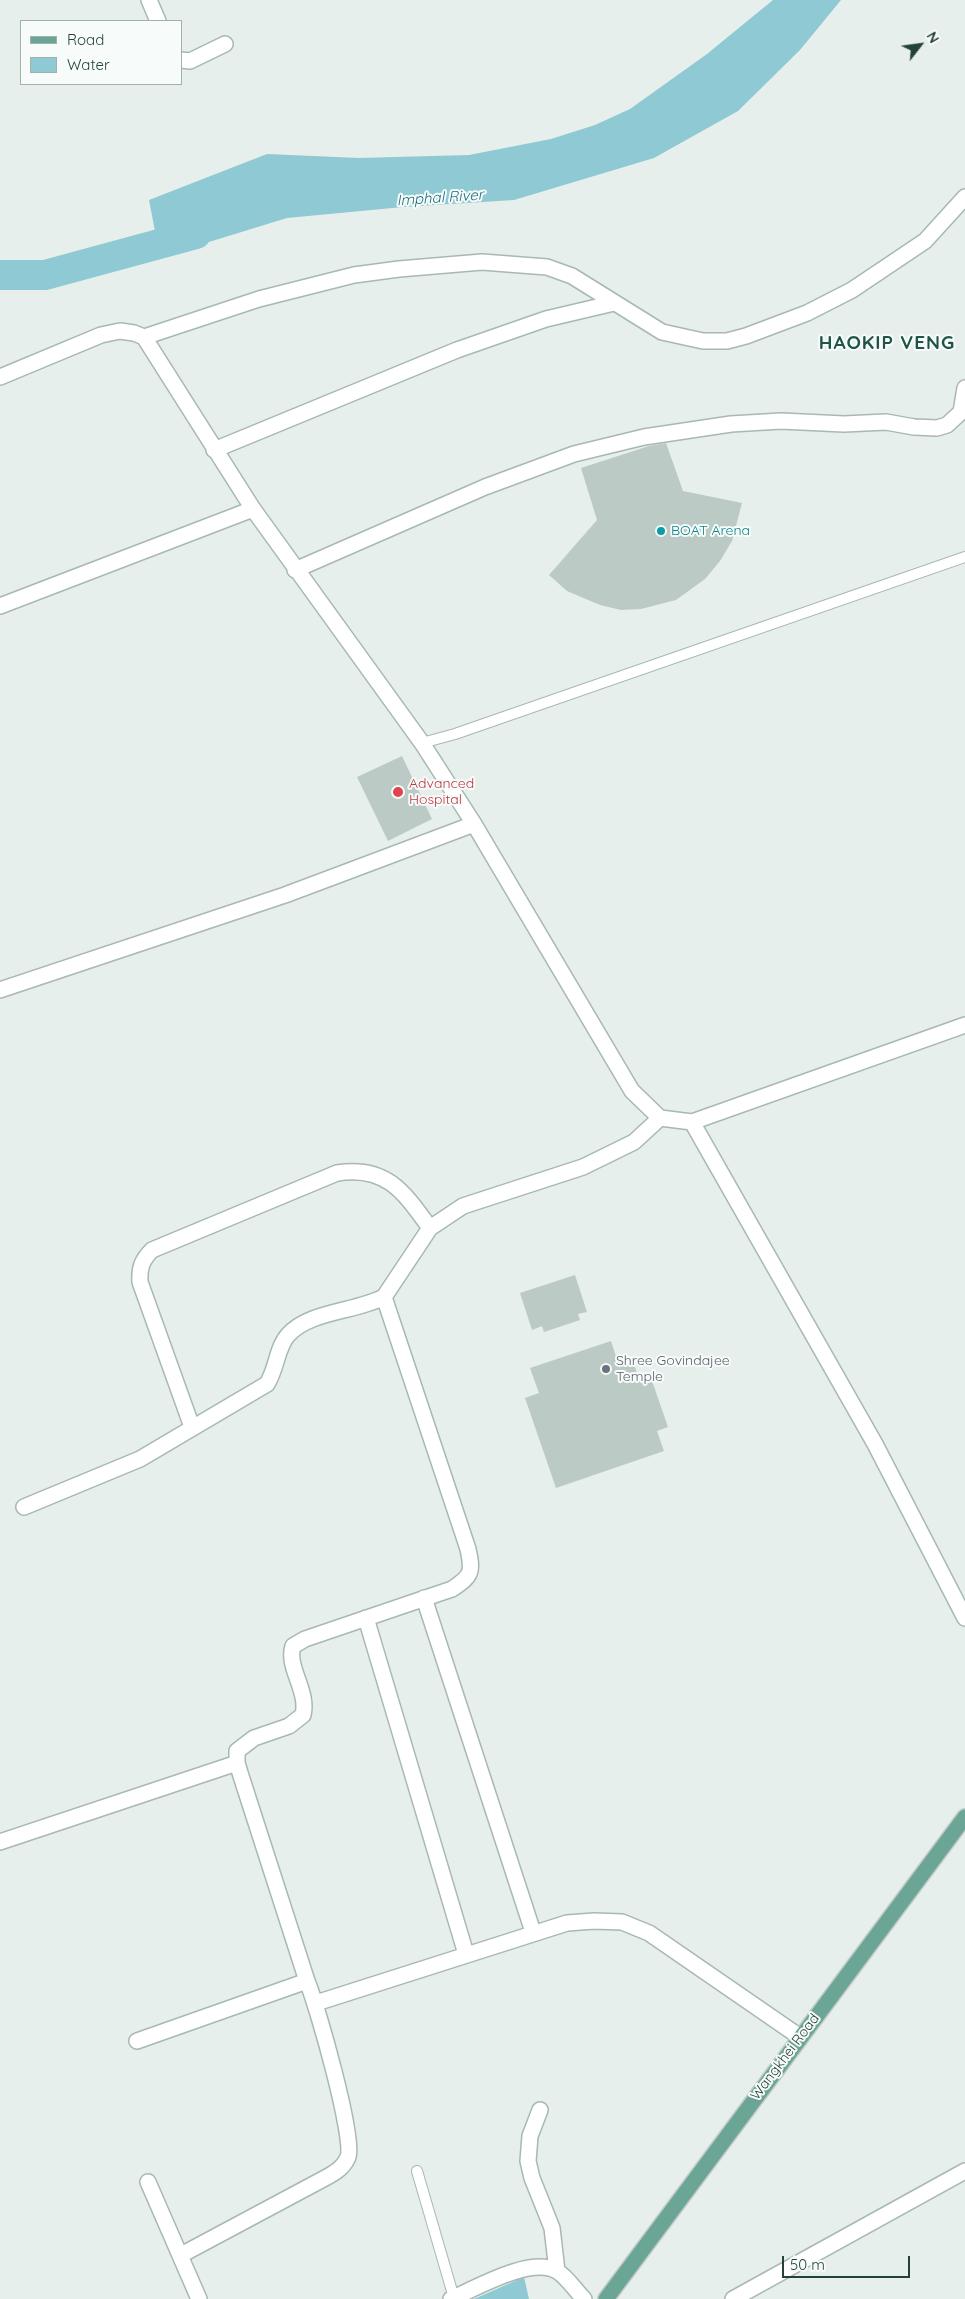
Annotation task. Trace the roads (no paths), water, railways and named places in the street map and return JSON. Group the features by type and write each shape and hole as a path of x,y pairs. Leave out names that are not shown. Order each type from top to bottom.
{"main road":[{"name":"Wangkhei Road","path":"606,2299 965,1816"}],"street":[{"path":"149,0 158,20"},
{"path":"182,60 190,61 225,44"},
{"path":"144,338 259,299 354,275 482,262 546,267 572,276 662,332 703,341 727,341 746,336 807,313 852,290 925,241 965,197"},
{"path":"214,450 457,350 546,319 614,303"},
{"path":"0,377 101,335 134,332 144,338 253,510 422,744 474,824 632,1091 660,1118 692,1122 965,1025"},
{"path":"295,570 485,487 574,454 644,437 731,424 781,421 844,424 886,422 914,428 937,428 947,425 961,412 965,388"},
{"path":"0,606 253,510"},
{"path":"0,990 285,895 474,824"},
{"path":"24,1507 140,1459 267,1384 274,1373 280,1347 287,1336 306,1322 373,1303 384,1297 430,1228 463,1206 583,1167 634,1142 660,1118"},
{"path":"692,1122 875,1444 965,1618"},
{"path":"192,1427 140,1282 139,1271 144,1259 152,1250 338,1173 355,1170 370,1172 383,1177 401,1190 430,1228"},
{"path":"181,2256 327,2178 342,2167 349,2156 347,2130 316,2002 307,1981 237,1762 237,1751 254,1738 289,1726 303,1715 304,1698 292,1658 293,1646 305,1639 452,1589 469,1577 472,1564 384,1297"},
{"path":"424,1598 533,1932"},
{"path":"366,1618 466,1954"},
{"path":"0,1842 237,1762"},
{"path":"316,2002 533,1932 567,1923 594,1921 622,1922 648,1933 800,2037"},
{"path":"137,2041 307,1981"},
{"path":"540,2110 530,2136 528,2161 532,2178 552,2228 557,2271"},
{"path":"733,2299 965,2170"},
{"path":"148,2182 199,2299"},
{"path":"453,2298 517,2271 544,2267 557,2271 584,2299"}],"lane":[{"path":"422,744 465,731 965,558"},
{"path":"417,2171 453,2298"}],"water":[{"path":"773,0 841,0 800,50 738,111 654,158 514,200 403,207 287,218 160,257 149,200 267,154 359,158 469,155 551,139 595,125 630,109 707,54"},
{"path":"524,2277 529,2299 474,2299"}],"waterway":[{"name":"Imphal River","path":"0,275 45,275 196,234"}],"place":[{"name":"BOAT Arena","path":"661,531"},
{"name":"Advanced Hospital","path":"398,792"},
{"name":"Shree Govindajee Temple","path":"606,1369"}],"district":[{"name":"HAOKIP VENG","path":"887,343"}]}
